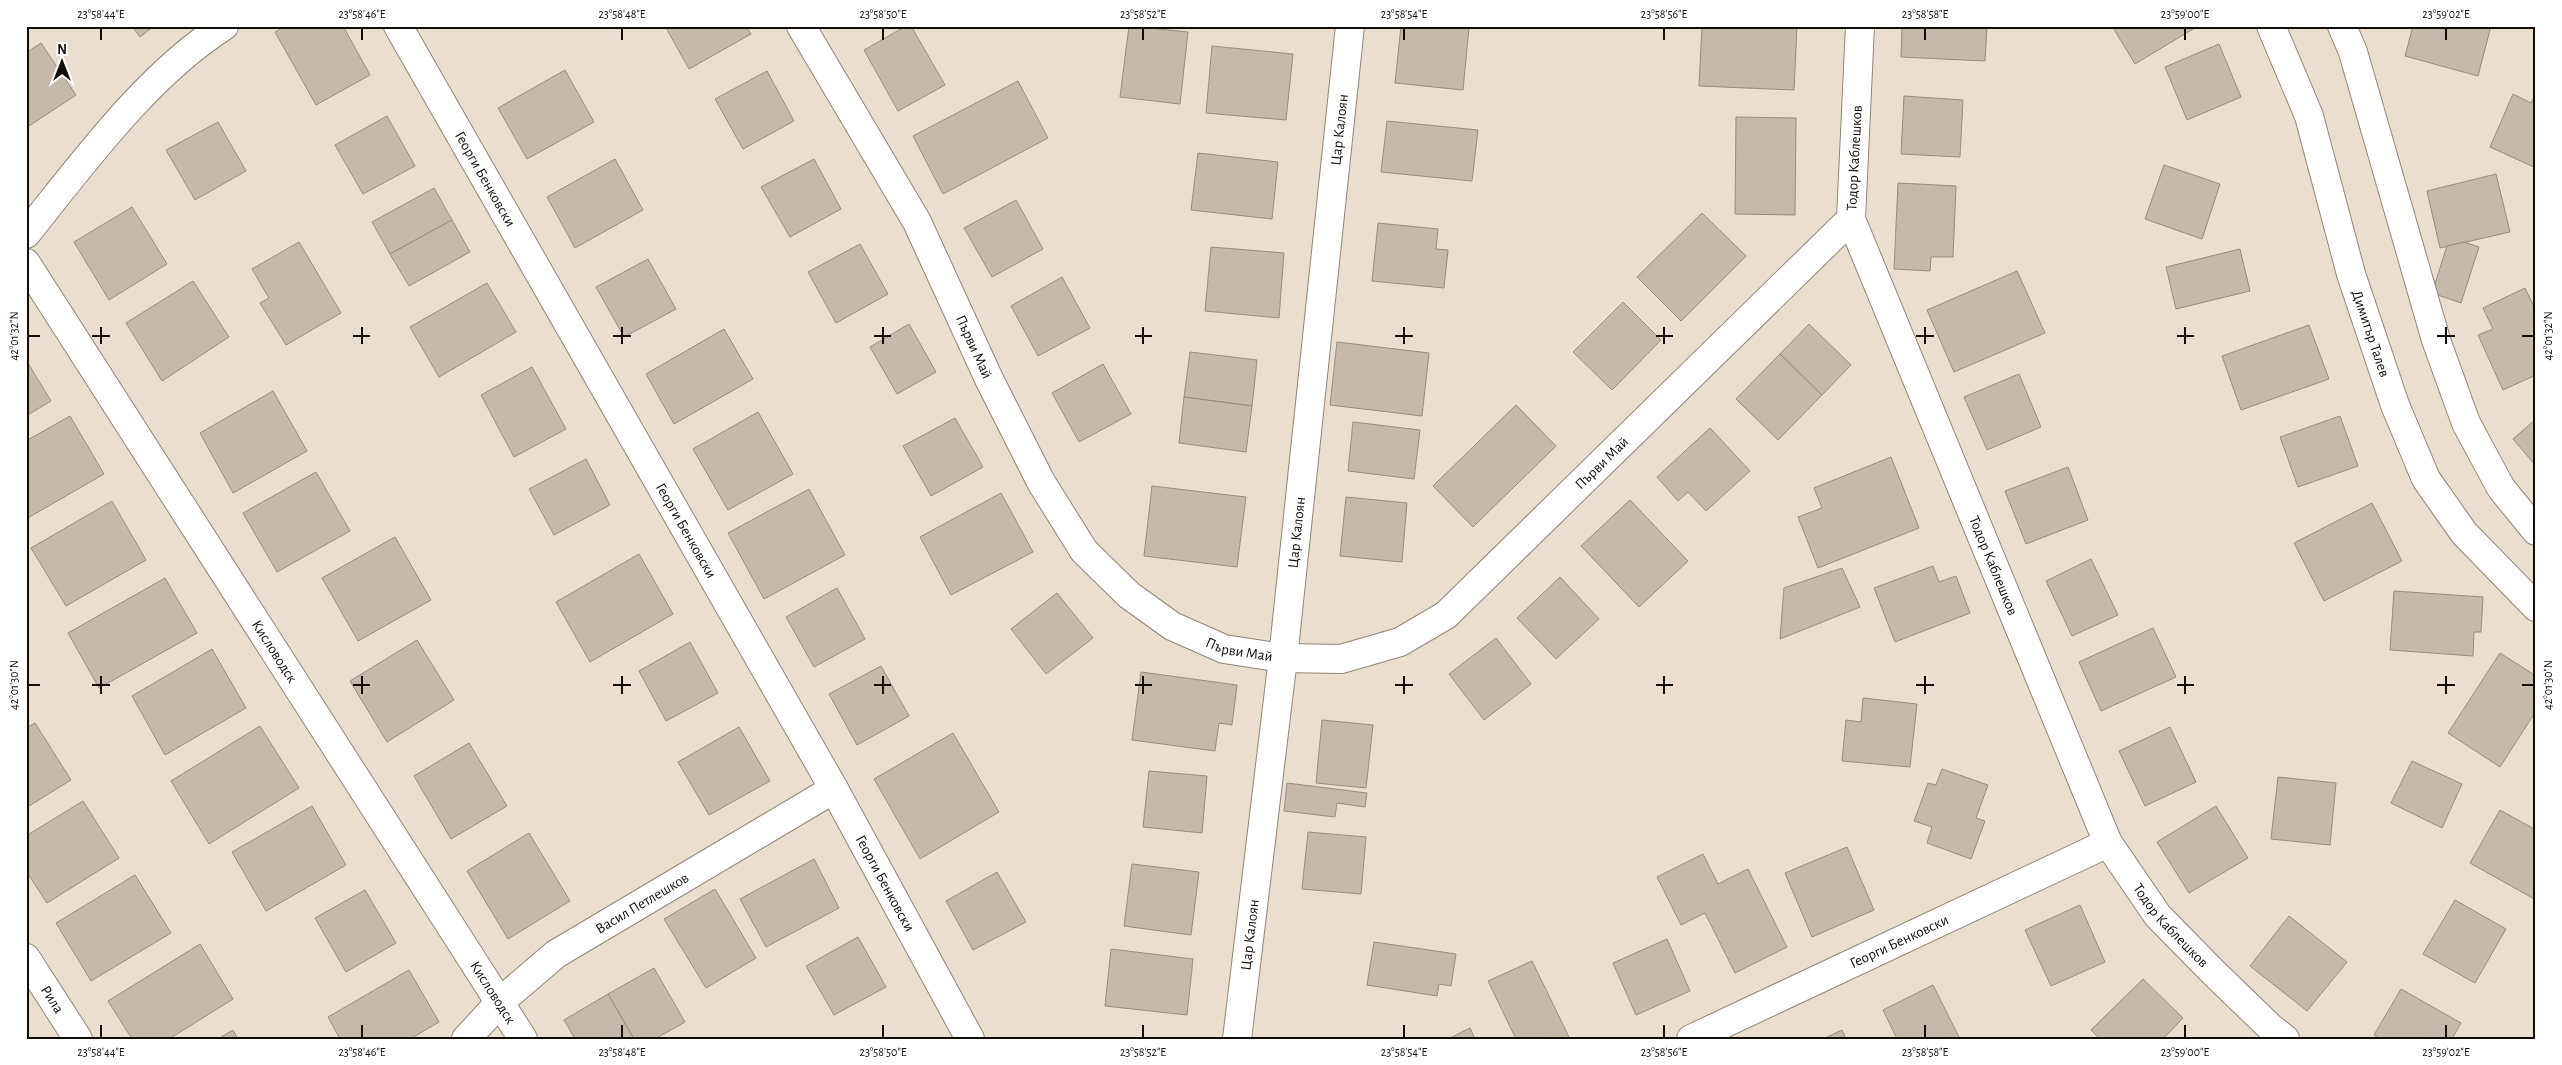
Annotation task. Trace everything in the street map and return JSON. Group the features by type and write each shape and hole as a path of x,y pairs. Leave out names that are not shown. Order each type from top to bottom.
{"street":[{"path":"26,234 99,142 153,84 224,26"},
{"name":"Георги Бенковски","path":"398,26 834,790 970,1039"},
{"name":"Първи Май","path":"801,26 917,222 989,379 1033,465 1084,551 1129,595 1172,626 1224,649 1283,658 1341,659 1400,642 1446,615 1851,219"},
{"name":"Цар Калоян","path":"1237,1039 1283,658 1350,26"},
{"name":"Тодор Каблешков","path":"1860,26 1851,219 2108,843 2158,916 2271,1028 2286,1039"},
{"name":"Димитър Талев","path":"2271,26 2308,116 2351,274 2395,404 2426,479 2464,533 2536,607"},
{"path":"2342,26 2353,52 2436,340 2466,423 2501,488 2536,531"},
{"name":"Кисловодск","path":"26,263 501,1001 523,1039"},
{"name":"Васил Петлешков","path":"466,1039 501,1001 556,954 834,790"},
{"name":"Георги Бенковски","path":"1692,1039 2108,843"},
{"name":"Рила","path":"26,958 78,1039"}],"building":[{"path":"132,26 154,26 140,37"},
{"path":"286,26 343,26 370,75 316,105 275,32"},
{"path":"665,26 746,26 751,34 689,69"},
{"path":"906,26 911,26 945,85 898,111 864,50"},
{"path":"1129,26 1188,32 1180,104 1120,97"},
{"path":"1401,26 1469,28 1463,90 1395,83"},
{"path":"1702,26 1797,27 1794,90 1699,86"},
{"path":"1902,26 1987,26 1985,61 1901,57"},
{"path":"2112,26 2198,26 2135,64"},
{"path":"2413,26 2491,26 2478,76 2405,56"},
{"path":"41,43 76,95 26,128 26,53"},
{"path":"2219,44 2241,97 2187,120 2165,67"},
{"path":"1212,46 1293,54 1286,120 1206,113"},
{"path":"565,70 594,122 527,159 498,108"},
{"path":"767,71 794,121 743,149 715,99"},
{"path":"1018,81 1048,138 943,194 913,136"},
{"path":"2536,93 2536,168 2490,147 2513,94 2531,103"},
{"path":"1904,96 1963,100 1960,157 1901,154"},
{"path":"387,116 415,166 363,194 335,145"},
{"path":"1736,117 1796,118 1795,215 1735,214"},
{"path":"1387,121 1478,130 1472,181 1381,172"},
{"path":"218,122 246,171 195,200 166,150"},
{"path":"1198,153 1278,162 1272,219 1191,210"},
{"path":"615,159 643,210 575,248 547,197"},
{"path":"814,159 841,209 790,237 761,187"},
{"path":"2164,165 2220,184 2202,239 2145,219"},
{"path":"2496,174 2510,232 2440,248 2427,191"},
{"path":"1898,183 1956,186 1953,257 1931,257 1930,271 1894,269"},
{"path":"434,188 452,220 390,254 372,222"},
{"path":"1016,200 1043,249 992,277 964,228"},
{"path":"132,207 167,264 109,300 74,242"},
{"path":"1702,213 1746,256 1681,321 1637,277"},
{"path":"452,220 470,252 409,286 390,254"},
{"path":"1378,223 1438,229 1436,249 1448,250 1444,288 1372,281"},
{"path":"299,242 341,313 286,345 260,303 269,298 252,269"},
{"path":"2464,242 2479,247 2461,303 2432,293 2447,246"},
{"path":"860,244 888,294 836,323 808,272"},
{"path":"1211,247 1284,253 1279,318 1205,311"},
{"path":"2240,249 2250,291 2176,309 2166,267"},
{"path":"648,259 676,309 624,337 596,287"},
{"path":"2017,271 2045,333 1954,372 1927,310"},
{"path":"1062,277 1090,328 1038,356 1011,306"},
{"path":"193,281 229,337 162,381 126,323"},
{"path":"487,283 516,332 439,377 410,327"},
{"path":"2525,288 2536,311 2536,375 2503,390 2478,335 2493,329 2483,308"},
{"path":"1623,302 1661,340 1612,390 1573,352"},
{"path":"909,324 936,372 897,394 870,347"},
{"path":"1809,324 1851,365 1822,395 1780,354"},
{"path":"2309,325 2329,379 2241,410 2222,356"},
{"path":"724,329 753,379 674,424 646,374"},
{"path":"1337,342 1429,353 1422,416 1330,405"},
{"path":"1190,352 1257,360 1252,406 1184,397"},
{"path":"1780,354 1822,395 1778,440 1736,399"},
{"path":"26,360 51,401 26,416"},
{"path":"1103,364 1131,414 1079,442 1052,393"},
{"path":"532,367 566,429 514,457 481,395"},
{"path":"2019,374 2041,427 1987,450 1964,397"},
{"path":"273,391 307,451 233,493 200,433"},
{"path":"1184,397 1252,406 1246,452 1179,443"},
{"path":"1516,405 1556,446 1473,527 1433,486"},
{"path":"758,412 793,474 728,510 693,449"},
{"path":"70,416 104,474 26,519 26,441"},
{"path":"2340,416 2358,466 2298,487 2280,437"},
{"path":"955,418 983,467 931,496 903,446"},
{"path":"2536,419 2536,466 2513,439"},
{"path":"1353,422 1420,430 1414,479 1348,471"},
{"path":"1710,428 1750,471 1706,511 1688,492 1678,501 1657,477"},
{"path":"1891,457 1919,528 1818,568 1798,517 1822,508 1814,488"},
{"path":"586,459 610,505 554,535 529,489"},
{"path":"2068,467 2088,520 2026,544 2005,491"},
{"path":"316,472 350,531 277,572 243,513"},
{"path":"1152,486 1246,497 1237,567 1144,556"},
{"path":"809,489 845,555 764,599 728,533"},
{"path":"1001,493 1033,552 951,595 920,537"},
{"path":"1346,497 1407,503 1402,562 1340,556"},
{"path":"1630,500 1688,561 1639,607 1581,546"},
{"path":"112,501 146,560 66,606 31,548"},
{"path":"2372,503 2402,561 2324,601 2294,543"},
{"path":"395,537 431,600 358,641 322,578"},
{"path":"639,554 673,614 590,662 556,602"},
{"path":"2091,559 2118,615 2072,636 2046,581"},
{"path":"1933,566 1939,582 1956,576 1970,613 1895,642 1874,588"},
{"path":"1842,568 1860,607 1780,639 1784,588"},
{"path":"1560,577 1599,619 1556,659 1517,618"},
{"path":"165,578 197,633 99,688 68,633"},
{"path":"837,588 865,639 814,667 786,617"},
{"path":"2394,591 2483,597 2481,632 2474,632 2473,656 2390,650"},
{"path":"1057,593 1093,638 1046,674 1011,629"},
{"path":"2153,628 2176,677 2101,711 2079,662"},
{"path":"1496,638 1531,684 1484,720 1449,674"},
{"path":"417,640 454,700 387,742 350,681"},
{"path":"690,642 718,693 666,721 639,671"},
{"path":"212,649 246,708 165,755 132,696"},
{"path":"2500,653 2536,676 2536,711 2500,767 2448,733"},
{"path":"881,666 909,716 857,745 829,694"},
{"path":"1141,672 1237,685 1232,725 1219,723 1215,751 1132,740"},
{"path":"1863,698 1917,704 1910,767 1842,761 1846,720 1861,722"},
{"path":"1322,720 1373,725 1366,788 1316,783"},
{"path":"35,723 71,780 26,808 26,728"},
{"path":"260,726 299,788 209,844 171,781"},
{"path":"739,727 770,781 709,815 678,762"},
{"path":"2170,727 2196,782 2145,806 2119,751"},
{"path":"953,733 999,812 920,859 874,779"},
{"path":"469,743 507,806 451,839 414,776"},
{"path":"2412,761 2462,784 2442,828 2391,803"},
{"path":"1942,769 1988,785 1976,818 1985,821 1971,859 1927,843 1932,827 1914,821 1928,783 1936,785"},
{"path":"1149,771 1207,776 1202,833 1143,827"},
{"path":"2278,777 2336,783 2330,845 2271,839"},
{"path":"1287,783 1367,793 1365,807 1337,803 1335,817 1284,811"},
{"path":"83,801 119,858 47,903 26,871 26,836"},
{"path":"312,806 346,865 266,911 232,852"},
{"path":"2216,806 2248,858 2189,893 2157,842"},
{"path":"2500,810 2536,830 2536,900 2470,863"},
{"path":"1308,832 1366,837 1361,894 1302,889"},
{"path":"529,833 570,901 508,939 467,871"},
{"path":"1847,847 1874,910 1812,937 1785,873"},
{"path":"1703,854 1718,884 1748,869 1787,947 1735,973 1705,913 1681,925 1657,877"},
{"path":"814,859 839,908 766,947 740,899"},
{"path":"1132,864 1199,872 1191,935 1124,926"},
{"path":"997,872 1026,922 973,950 946,901"},
{"path":"135,875 171,933 91,981 56,923"},
{"path":"715,889 756,958 706,988 664,919"},
{"path":"365,890 396,943 346,972 315,918"},
{"path":"2455,900 2506,929 2475,983 2423,954"},
{"path":"2080,905 2105,962 2051,986 2025,930"},
{"path":"2289,916 2347,962 2307,1011 2250,966"},
{"path":"858,937 886,987 834,1015 806,966"},
{"path":"1667,939 1690,991 1636,1015 1613,963"},
{"path":"1374,942 1456,954 1451,986 1439,984 1437,996 1367,985"},
{"path":"200,944 233,999 169,1039 132,1039 108,1001"},
{"path":"1111,949 1193,959 1187,1015 1105,1006"},
{"path":"1532,961 1570,1039 1516,1039 1488,981"},
{"path":"654,968 685,1022 655,1039 634,1039 608,994"},
{"path":"409,970 439,1022 410,1039 340,1039 328,1017"},
{"path":"2143,979 2183,1018 2163,1039 2100,1039 2091,1030"},
{"path":"1933,985 1960,1039 1897,1039 1883,1010"},
{"path":"2401,989 2461,1023 2452,1039 2380,1039 2374,1035"},
{"path":"608,994 634,1039 575,1039 564,1020"},
{"path":"1470,1028 1475,1039 1448,1039"},
{"path":"233,1030 238,1039 218,1039"},
{"path":"1842,1030 1846,1039 1823,1039"}]}
